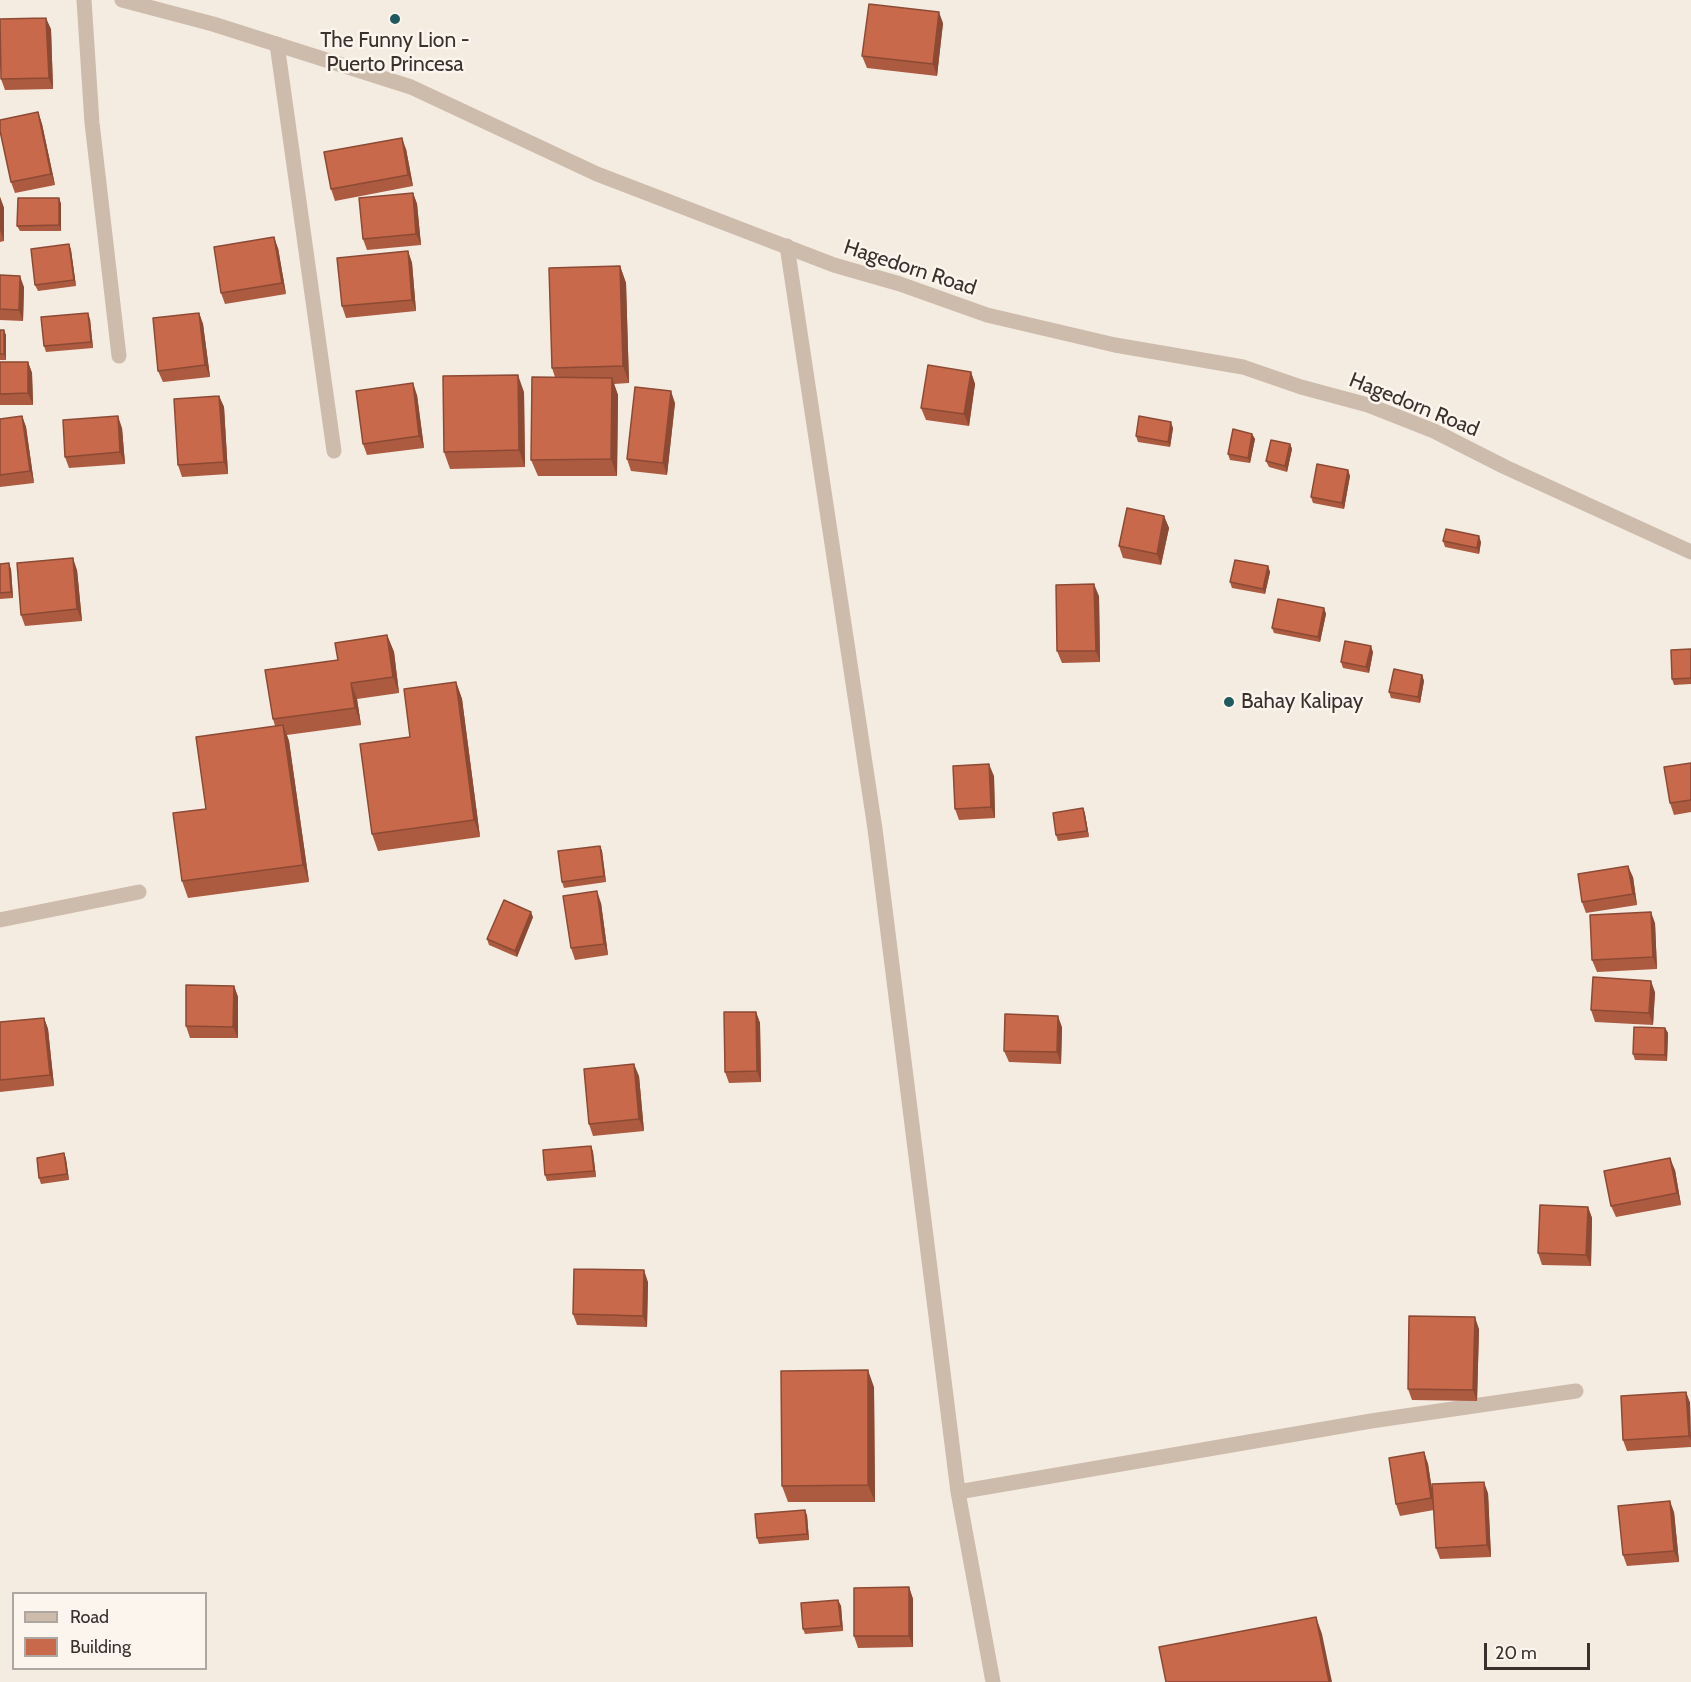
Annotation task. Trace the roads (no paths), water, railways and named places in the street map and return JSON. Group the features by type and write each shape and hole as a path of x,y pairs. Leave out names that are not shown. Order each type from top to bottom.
{"street":[{"path":"84,0 92,123 119,356"},
{"name":"Hagedorn Road","path":"122,0 213,24 411,87 597,174 834,266 900,284 987,315 1115,345 1243,367 1301,387 1368,405 1434,431 1505,467 1691,552"},
{"path":"277,44 334,452"},
{"path":"787,246 875,829 958,1492 993,1682"},
{"path":"0,920 139,892"},
{"path":"958,1492 1371,1420 1576,1391"}],"place":[{"name":"The Funny Lion - Puerto Princesa","path":"395,19"},
{"name":"Bahay Kalipay","path":"1229,702"}]}
